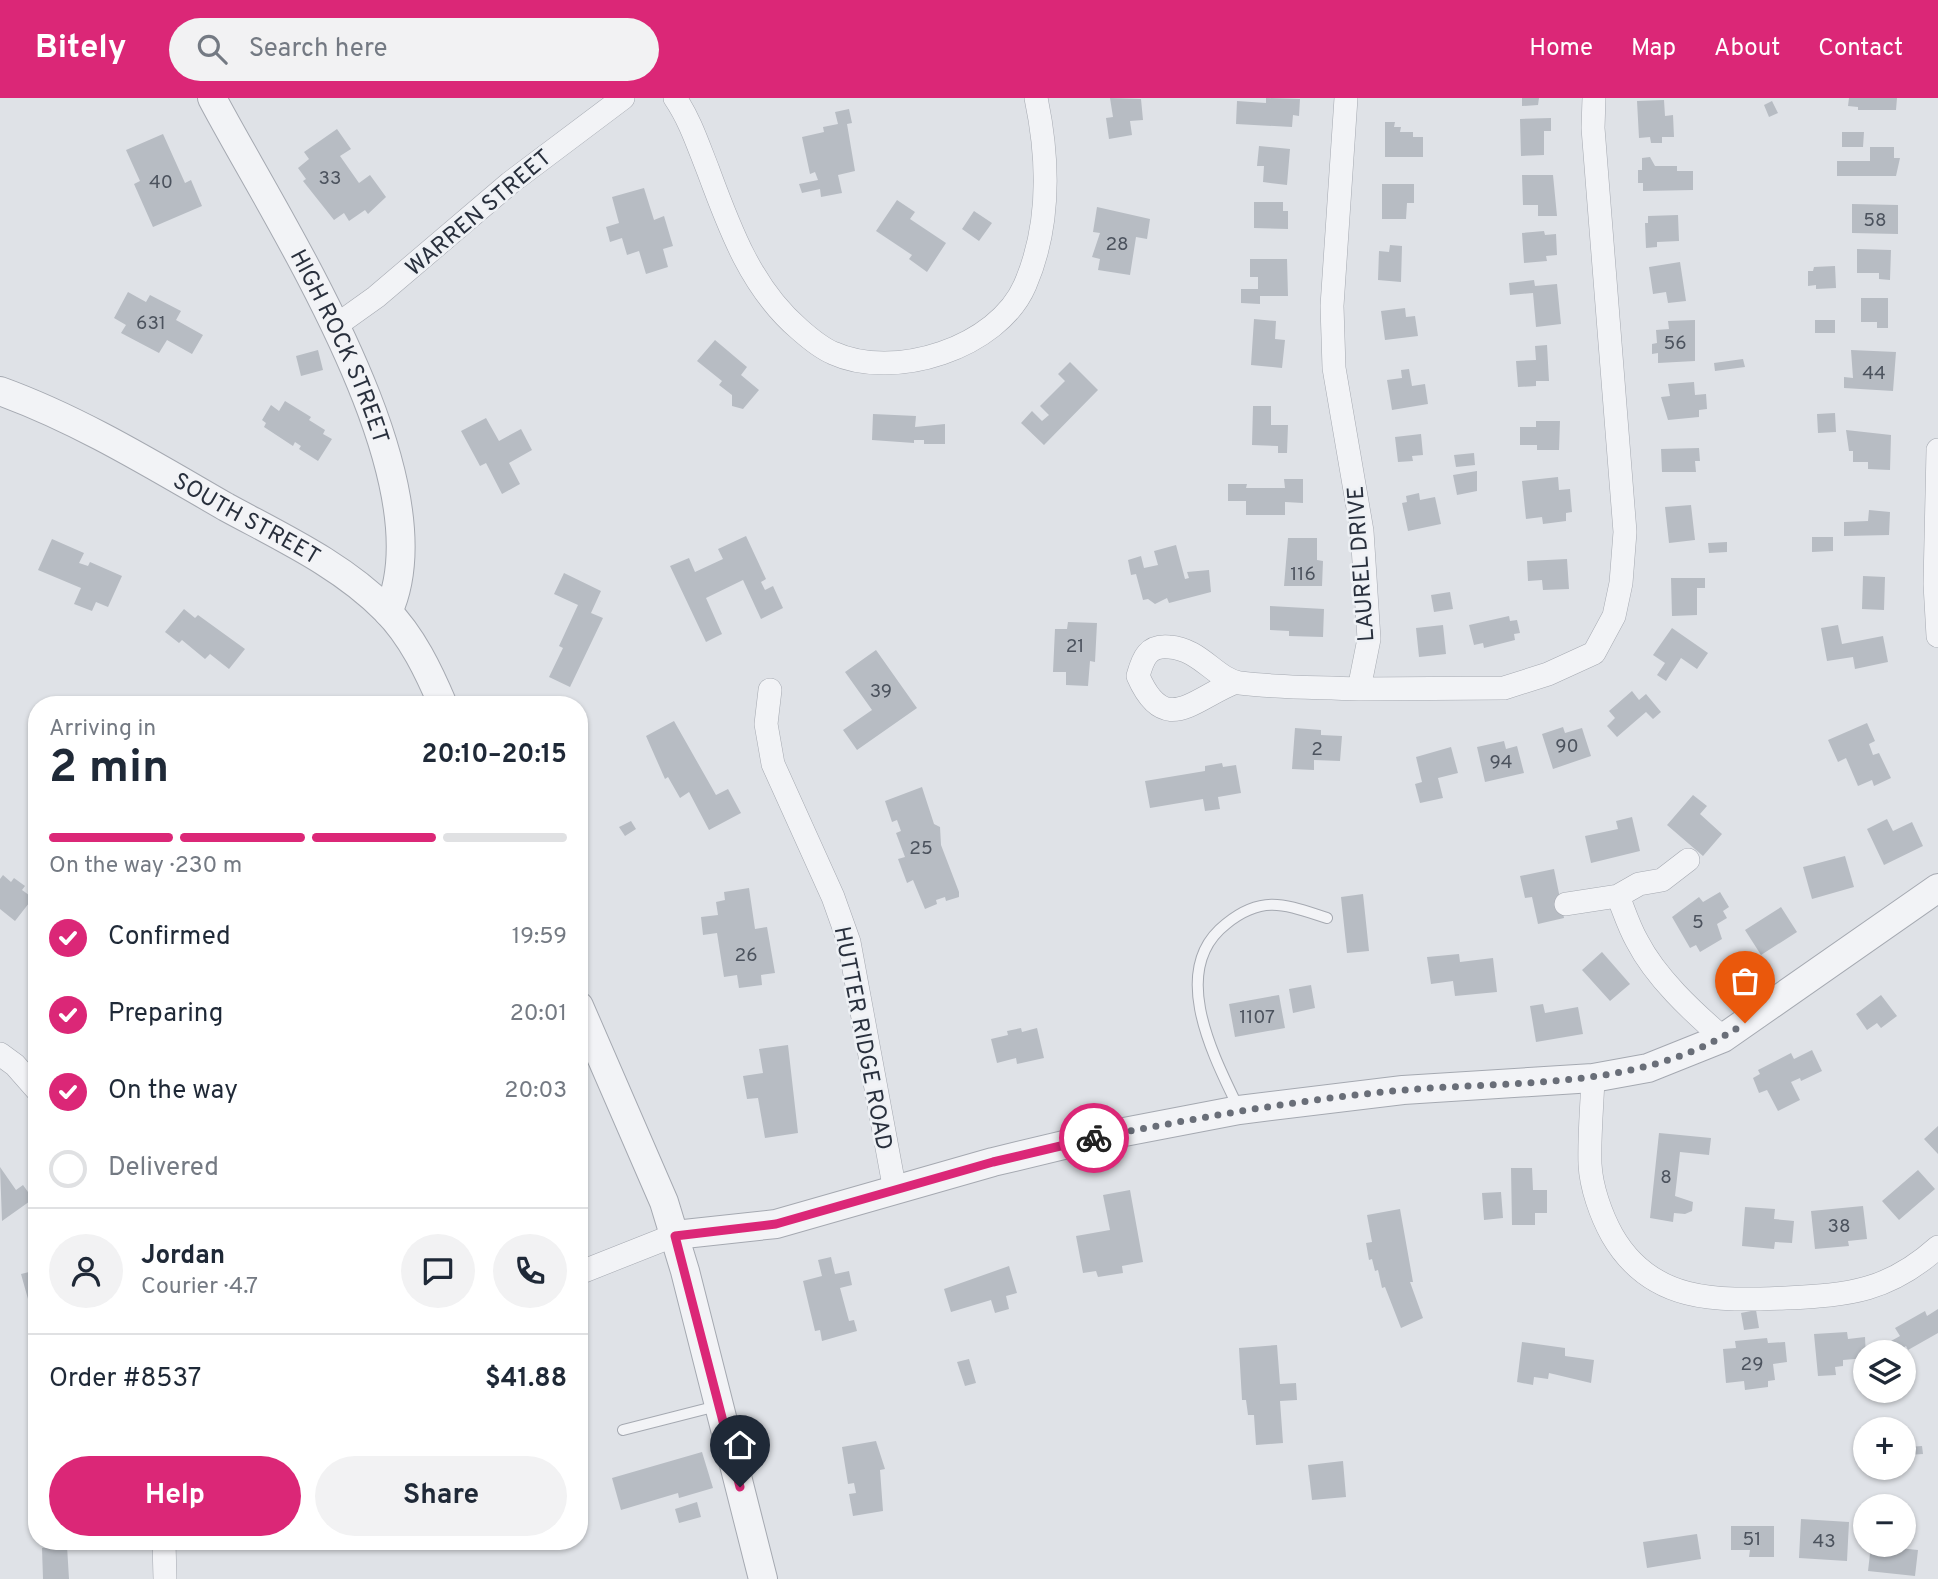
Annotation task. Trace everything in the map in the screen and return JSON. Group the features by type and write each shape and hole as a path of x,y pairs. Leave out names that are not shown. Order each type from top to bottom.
{"street":[{"name":"HIGH ROCK STREET","path":"212,98 334,327 372,417 393,479 402,563 398,592 388,612"},
{"name":"WARREN STREET","path":"334,327 376,297 510,183 623,98"},
{"path":"675,98 694,135 729,227 757,282 797,328 832,353 875,364 908,363 968,342 1007,312 1024,288 1042,229 1046,180 1045,141 1036,98"},
{"name":"LAUREL DRIVE","path":"1346,98 1332,306 1334,368 1362,530 1370,639 1359,689"},
{"path":"1237,682 1359,689 1504,688 1548,674 1594,653 1614,617 1621,583 1625,532 1593,128 1594,98"},
{"name":"SOUTH STREET","path":"0,391 101,436 309,553 359,587 388,612 418,654 439,696"},
{"path":"1938,450 1935,584 1938,636"},
{"name":"HUTTER RIDGE ROAD","path":"770,690 766,724 774,764 833,897 849,943 895,1191"},
{"path":"1566,904 1618,896 1639,884 1662,880 1688,860"},
{"path":"588,1270 675,1236 776,1224 1093,1138 1239,1110 1403,1090 1593,1078 1648,1068 1723,1038 1938,888"},
{"path":"1618,896 1644,951 1699,1018 1723,1038"},
{"path":"588,1026 647,1157 675,1236 764,1579"},
{"path":"0,1054 28,1080"},
{"path":"1593,1078 1590,1166 1603,1219 1624,1255 1653,1280 1671,1288 1724,1300 1837,1296 1873,1289 1901,1276 1938,1247"},
{"path":"164,1550 165,1579"}],"lane":[{"path":"1239,1110 1206,1036 1199,963 1212,935 1242,911 1278,902 1327,918"},
{"path":"623,1430 719,1405"}],"building":[{"path":"1110,98 1141,99 1143,120 1130,121 1132,135 1109,139 1106,118 1113,117"},
{"path":"1266,98 1300,99 1299,116 1293,115 1292,127 1236,124 1237,101 1266,103"},
{"path":"1522,98 1539,98 1538,105 1522,106"},
{"path":"1849,98 1897,98 1896,110 1858,110 1858,107 1848,106"},
{"path":"1664,100 1665,116 1673,115 1674,137 1662,137 1662,143 1651,143 1650,137 1639,138 1637,101"},
{"path":"1772,101 1778,113 1769,117 1764,105"},
{"path":"849,109 852,123 847,124 855,171 838,175 842,193 821,197 820,189 802,193 799,184 818,180 815,172 810,174 802,137 824,132 823,127 838,124 835,112"},
{"path":"1551,118 1551,131 1544,131 1544,155 1521,156 1520,119"},
{"path":"1385,122 1395,122 1394,127 1401,127 1400,132 1413,132 1413,137 1423,137 1423,157 1385,157"},
{"path":"337,129 351,149 340,156 359,183 370,175 386,197 368,214 365,210 349,221 344,213 334,220 303,181 306,179 298,168 309,159 304,152"},
{"path":"1842,132 1864,132 1863,147 1842,147"},
{"path":"163,134 185,183 191,180 202,206 153,227 134,184 140,181 126,150"},
{"path":"1259,146 1290,149 1287,185 1263,182 1264,166 1257,166"},
{"path":"1870,147 1894,147 1894,158 1900,158 1896,176 1837,176 1837,161 1870,161"},
{"path":"1650,157 1655,166 1677,166 1677,171 1693,171 1693,190 1643,191 1643,183 1638,183 1638,170 1642,170 1642,158"},
{"path":"1522,175 1553,175 1557,216 1538,216 1538,205 1523,205"},
{"path":"1382,184 1414,184 1414,203 1407,203 1406,219 1382,219"},
{"path":"644,188 654,220 664,216 673,246 663,249 668,267 646,274 639,251 627,255 622,238 610,242 606,227 619,223 612,197"},
{"path":"897,200 915,212 910,219 946,243 927,272 909,259 912,255 876,231"},
{"path":"1254,202 1283,202 1283,211 1288,211 1288,229 1254,228"},
{"path":"1852,204 1898,205 1898,234 1852,233"},
{"path":"1097,207 1150,219 1147,239 1136,237 1130,275 1098,270 1100,259 1092,257 1100,233 1093,232"},
{"path":"974,211 992,223 979,241 962,229"},
{"path":"1678,215 1679,241 1657,242 1657,247 1646,248 1645,223 1648,223 1648,216"},
{"path":"1544,231 1545,235 1556,234 1557,255 1546,256 1547,261 1524,263 1522,233"},
{"path":"1390,245 1402,246 1401,282 1378,280 1379,251 1389,252"},
{"path":"1857,249 1891,250 1890,280 1879,279 1879,273 1857,273"},
{"path":"1250,259 1287,259 1288,296 1260,296 1260,304 1241,303 1241,289 1258,289 1258,277 1250,277"},
{"path":"1680,262 1686,301 1668,303 1666,292 1653,294 1649,267"},
{"path":"1835,266 1836,288 1816,289 1816,285 1808,286 1808,271 1813,271 1814,267"},
{"path":"1534,280 1535,286 1557,284 1561,324 1536,327 1533,293 1510,295 1509,283"},
{"path":"128,292 146,302 150,295 181,311 176,320 203,335 192,354 167,340 159,353 121,333 126,325 114,318"},
{"path":"1861,298 1888,298 1888,328 1877,328 1877,322 1861,322"},
{"path":"1405,308 1406,317 1415,316 1418,336 1385,340 1381,311"},
{"path":"1254,319 1276,321 1275,339 1285,340 1282,368 1251,365"},
{"path":"1695,320 1695,361 1658,363 1658,353 1652,354 1652,344 1657,343 1656,330 1669,329 1668,321"},
{"path":"1815,320 1835,320 1835,333 1815,333"},
{"path":"715,340 747,367 741,375 759,390 743,409 732,406 732,395 719,385 722,381 697,361"},
{"path":"1547,345 1549,381 1536,381 1536,386 1518,387 1516,361 1536,360 1535,346"},
{"path":"318,350 323,370 301,376 296,356"},
{"path":"1851,350 1896,352 1893,391 1844,388 1844,377 1853,378"},
{"path":"1743,359 1745,367 1715,371 1714,363"},
{"path":"1070,362 1098,390 1044,445 1021,423 1032,411 1042,421 1049,415 1040,406 1065,381 1058,374"},
{"path":"1409,369 1412,386 1425,384 1428,404 1392,410 1387,380 1402,378 1401,370"},
{"path":"1694,382 1695,395 1706,394 1707,409 1699,410 1699,417 1668,420 1661,397 1670,396 1668,384"},
{"path":"285,401 311,417 309,420 325,430 323,434 332,439 318,461 299,449 301,446 295,442 293,446 264,427 266,423 262,420 271,405 279,411"},
{"path":"1253,406 1271,406 1271,425 1288,425 1287,453 1278,453 1278,446 1252,445"},
{"path":"1835,413 1836,432 1818,433 1817,414"},
{"path":"873,414 916,416 915,427 945,424 945,444 924,444 924,440 914,440 914,443 872,440"},
{"path":"486,418 499,441 521,429 532,450 509,463 520,484 502,494 486,463 480,466 461,431"},
{"path":"1536,421 1560,421 1559,450 1537,450 1537,445 1520,445 1520,427 1536,427"},
{"path":"1846,430 1891,435 1890,470 1868,469 1868,462 1853,462 1853,451 1849,451"},
{"path":"1421,434 1423,455 1412,456 1413,461 1398,462 1395,437"},
{"path":"1699,448 1700,461 1695,461 1696,472 1662,472 1661,449"},
{"path":"1474,453 1475,465 1456,467 1454,455"},
{"path":"1477,471 1477,491 1457,495 1453,475"},
{"path":"1558,477 1559,490 1570,489 1572,512 1566,513 1566,521 1543,524 1542,517 1526,519 1522,481"},
{"path":"1284,479 1303,479 1303,503 1285,502 1285,515 1246,515 1246,501 1228,501 1228,484 1247,484 1246,488 1285,488"},
{"path":"1419,493 1420,500 1435,497 1441,524 1408,531 1402,503 1407,502 1406,496"},
{"path":"1691,505 1695,540 1669,543 1665,507"},
{"path":"1869,510 1890,512 1889,535 1844,536 1844,522 1868,521"},
{"path":"746,536 766,579 761,582 765,590 773,586 783,608 761,619 743,580 706,598 722,634 706,642 670,566 689,558 695,572 723,559 718,549"},
{"path":"1812,537 1833,537 1833,551 1812,552"},
{"path":"1288,538 1317,538 1317,560 1323,561 1322,586 1284,586"},
{"path":"52,539 84,553 79,563 88,566 90,562 122,576 108,607 96,602 92,611 74,604 81,588 38,570"},
{"path":"1727,542 1727,552 1709,553 1708,543"},
{"path":"1176,545 1185,579 1189,578 1187,572 1209,570 1211,592 1169,603 1167,598 1155,604 1148,599 1143,600 1136,574 1131,575 1128,560 1141,556 1144,568 1158,565 1154,551"},
{"path":"1567,559 1569,589 1543,590 1542,580 1528,581 1527,561"},
{"path":"564,573 601,591 591,613 603,618 570,687 549,677 563,648 559,646 578,605 554,594"},
{"path":"1863,576 1885,577 1884,610 1862,609"},
{"path":"1671,578 1705,578 1705,588 1697,588 1697,615 1672,616"},
{"path":"1450,592 1453,609 1434,612 1431,595"},
{"path":"1270,606 1324,609 1323,637 1289,636 1289,631 1270,630"},
{"path":"184,609 195,618 198,615 245,649 229,669 210,654 205,659 182,640 179,643 165,632"},
{"path":"1509,616 1510,621 1517,620 1520,633 1514,634 1515,640 1484,648 1483,643 1474,645 1469,625"},
{"path":"1068,622 1097,623 1095,662 1090,661 1088,686 1066,685 1066,672 1053,672 1055,629 1067,629"},
{"path":"1443,625 1446,654 1419,657 1416,628"},
{"path":"1838,625 1842,644 1883,636 1888,662 1855,669 1853,657 1827,661 1821,628"},
{"path":"1672,628 1708,653 1697,669 1681,658 1666,681 1657,675 1665,663 1653,655"},
{"path":"876,650 917,708 857,750 843,730 872,710 845,672"},
{"path":"1632,691 1639,700 1646,694 1661,712 1653,719 1646,712 1617,737 1607,726 1615,718 1609,711"},
{"path":"674,721 716,795 728,789 741,813 709,830 689,792 680,798 668,777 665,779 646,736"},
{"path":"1867,723 1875,741 1869,744 1873,755 1879,753 1891,778 1874,786 1872,780 1858,786 1846,758 1838,762 1828,740"},
{"path":"1563,727 1565,733 1582,728 1591,756 1553,769 1542,734"},
{"path":"1295,728 1321,730 1321,735 1342,736 1340,761 1314,760 1314,770 1292,769"},
{"path":"1504,741 1506,749 1517,746 1524,773 1485,782 1477,747"},
{"path":"1451,747 1458,773 1438,778 1443,798 1420,803 1415,784 1422,782 1416,757"},
{"path":"1222,763 1223,767 1236,765 1241,793 1218,797 1220,809 1205,811 1203,799 1150,808 1145,781 1205,771 1205,766"},
{"path":"922,787 934,824 940,827 941,845 959,892 959,897 946,901 945,897 936,900 937,904 925,909 913,880 907,883 898,859 905,857 896,833 901,831 897,820 892,822 885,801"},
{"path":"1693,795 1707,806 1700,814 1722,834 1703,856 1667,825"},
{"path":"1632,817 1640,851 1591,863 1585,836 1618,829 1616,821"},
{"path":"1887,819 1893,831 1912,822 1923,846 1884,865 1867,829"},
{"path":"631,821 636,829 625,836 619,827"},
{"path":"1845,856 1854,887 1812,899 1803,867"},
{"path":"1554,869 1564,918 1538,924 1532,897 1525,898 1520,876"},
{"path":"3,875 11,882 14,878 25,886 22,890 28,894 28,904 15,921 0,909 0,879"},
{"path":"749,888 755,929 767,927 775,973 761,975 762,985 739,988 737,975 724,977 717,933 703,935 701,917 718,915 716,902 725,900 724,892"},
{"path":"1720,892 1729,907 1723,911 1727,918 1717,924 1722,939 1700,952 1696,945 1690,948 1672,917 1699,897 1703,902"},
{"path":"1363,894 1369,951 1347,953 1341,897"},
{"path":"1781,907 1797,932 1761,955 1745,930"},
{"path":"1602,952 1630,984 1610,1001 1582,970"},
{"path":"1459,954 1460,962 1493,958 1497,992 1455,996 1453,981 1431,984 1427,957"},
{"path":"1311,985 1315,1008 1293,1013 1289,989"},
{"path":"1279,995 1285,1028 1235,1037 1229,1004"},
{"path":"1881,995 1897,1016 1881,1028 1877,1023 1867,1030 1856,1014"},
{"path":"1543,1004 1545,1013 1578,1007 1583,1034 1536,1042 1530,1006"},
{"path":"1021,1028 1022,1032 1037,1028 1044,1058 1017,1064 1016,1058 997,1063 991,1039"},
{"path":"788,1045 798,1133 765,1138 758,1098 747,1099 743,1076 763,1073 759,1049"},
{"path":"1812,1050 1822,1071 1801,1081 1800,1078 1791,1082 1800,1100 1778,1111 1767,1090 1759,1093 1753,1078 1760,1074 1758,1070 1791,1053 1794,1059"},
{"path":"1938,1126 1938,1154 1924,1139"},
{"path":"1659,1133 1711,1138 1709,1155 1680,1152 1675,1196 1693,1202 1692,1211 1685,1214 1674,1213 1673,1222 1650,1218"},
{"path":"0,1167 16,1190 23,1185 28,1192 28,1203 2,1221"},
{"path":"1511,1168 1532,1168 1533,1190 1547,1190 1547,1213 1535,1213 1535,1225 1512,1225"},
{"path":"1918,1170 1935,1189 1899,1220 1882,1201"},
{"path":"1130,1190 1143,1262 1122,1266 1123,1273 1098,1277 1096,1271 1083,1273 1076,1236 1110,1230 1103,1195"},
{"path":"1501,1192 1503,1218 1484,1220 1482,1193"},
{"path":"1863,1206 1867,1239 1848,1241 1849,1246 1815,1249 1811,1211"},
{"path":"1745,1207 1775,1209 1774,1219 1794,1221 1792,1243 1775,1242 1774,1249 1742,1246"},
{"path":"1400,1209 1413,1282 1410,1282 1423,1318 1401,1328 1385,1287 1382,1288 1378,1270 1375,1271 1372,1259 1369,1260 1366,1243 1372,1242 1367,1215"},
{"path":"831,1257 835,1274 849,1271 852,1285 840,1288 849,1321 854,1320 857,1331 822,1341 820,1330 815,1331 803,1281 822,1276 818,1260"},
{"path":"1009,1266 1017,1293 1006,1296 1009,1309 995,1313 991,1300 951,1312 944,1289"},
{"path":"28,1272 28,1299 21,1274"},
{"path":"1938,1309 1938,1333 1916,1345 1916,1340 1893,1340 1900,1336 1895,1328 1925,1311 1927,1316"},
{"path":"1756,1310 1759,1328 1744,1330 1741,1313"},
{"path":"1847,1332 1848,1339 1865,1337 1865,1340 1853,1340 1853,1359 1843,1360 1843,1366 1835,1367 1836,1375 1818,1376 1814,1334"},
{"path":"1767,1338 1768,1343 1785,1342 1787,1362 1773,1364 1775,1380 1768,1381 1768,1387 1745,1390 1744,1381 1726,1383 1723,1349 1736,1348 1735,1341"},
{"path":"1522,1342 1565,1348 1565,1356 1594,1360 1591,1383 1549,1373 1548,1379 1534,1377 1533,1385 1517,1382"},
{"path":"1277,1345 1280,1384 1296,1383 1297,1400 1280,1401 1283,1443 1256,1445 1254,1415 1248,1415 1246,1400 1242,1400 1239,1348"},
{"path":"969,1359 976,1383 965,1386 957,1362"},
{"path":"876,1441 885,1469 880,1470 883,1511 853,1516 849,1494 856,1493 854,1483 848,1484 842,1447"},
{"path":"1916,1446 1922,1446 1923,1454 1916,1454"},
{"path":"702,1452 713,1488 679,1498 678,1493 621,1510 612,1478"},
{"path":"1343,1461 1346,1497 1312,1500 1308,1465"},
{"path":"697,1502 701,1517 679,1523 675,1509"},
{"path":"1801,1519 1849,1522 1847,1561 1799,1558"},
{"path":"1731,1526 1774,1526 1774,1557 1749,1557 1750,1550 1731,1550"},
{"path":"1697,1534 1701,1559 1647,1568 1643,1542"},
{"path":"42,1550 67,1550 69,1579 43,1579"},
{"path":"1918,1550 1915,1576 1868,1571 1870,1557 1916,1557"}],"way so far":[{"path":"1094,1138 1266,1106 1403,1090 1593,1078 1648,1068 1699,1050 1745,1023"}],"route":[{"path":"740,1487 675,1236 776,1224 993,1162 1094,1138"}]}
